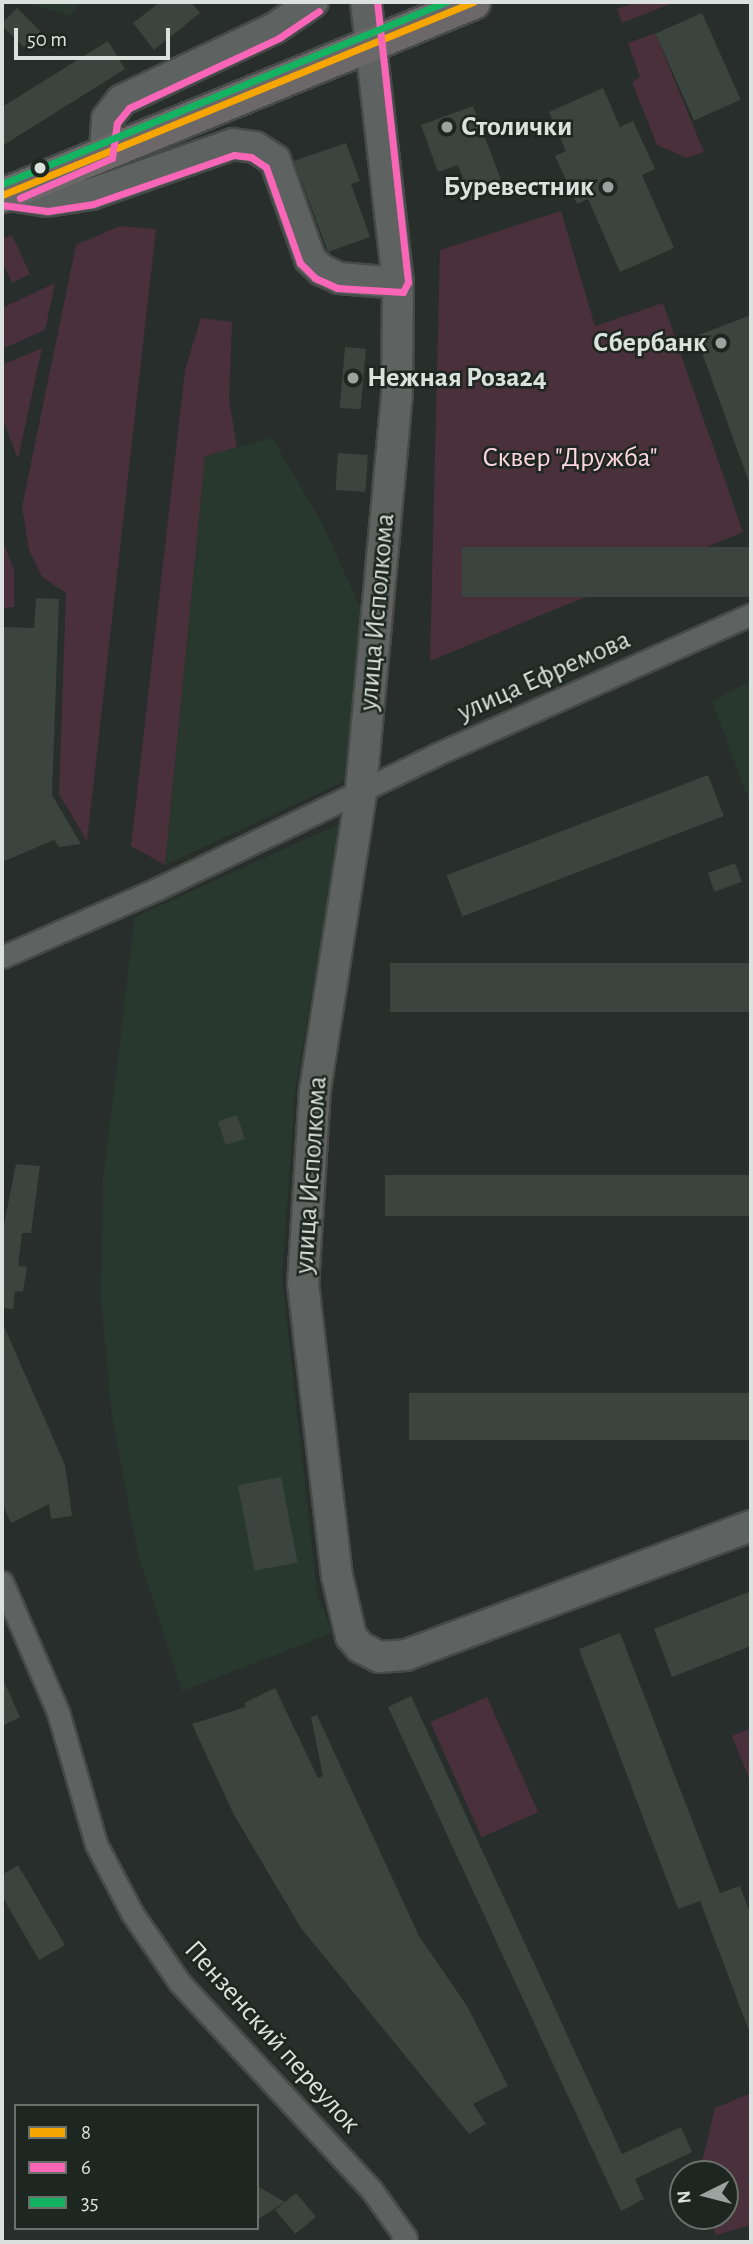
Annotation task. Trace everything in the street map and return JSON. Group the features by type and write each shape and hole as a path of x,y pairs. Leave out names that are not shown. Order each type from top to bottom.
{"main road":[{"path":"2,195 105,150 473,2"}],"street":[{"path":"105,150 107,119 122,100 275,28 313,2"},
{"name":"улица Исполкома","path":"366,2 368,43 383,133 398,283 397,394 361,793 315,1089 303,1283 337,1576 351,1636 360,1647 379,1657 406,1655 751,1526"},
{"path":"2,195 47,201 91,194 233,144 255,147 275,160 310,259 322,271 339,278 398,283"},
{"name":"улица Ефремова","path":"2,957 361,793 435,755 751,614"},
{"name":"Пензенский переулок","path":"2,1582 68,1747 96,1844 153,1943 180,1983 371,2189 404,2240"}],"shaded area":[{"path":"25,2 81,2 70,16"},
{"path":"272,438 323,525 362,612 347,780 165,865 205,456"},
{"path":"751,681 751,806 712,701"},
{"path":"341,823 295,1092 282,1278 317,1593 332,1633 182,1691 138,1554 112,1417 101,1300 103,1179 135,917"}],"green space":[{"path":"637,2 675,2 622,23 617,9"},
{"path":"655,33 704,152 687,158 657,145 632,82 640,77 628,43"},
{"name":"Сквер \"Дружба\"","path":"561,211 595,326 663,303 743,532 430,661 440,250"},
{"path":"120,226 156,229 87,841 59,794 66,593 42,577 29,550 22,507 76,245"},
{"path":"12,235 30,274 12,283 2,261 2,240"},
{"path":"55,283 45,330 2,349 2,308"},
{"path":"201,318 232,322 229,400 237,447 205,456 165,865 131,846 185,370"},
{"path":"42,348 18,459 2,417 2,365"},
{"path":"2,539 14,571 14,607 2,608"},
{"path":"487,1697 538,1812 482,1837 430,1722"},
{"path":"751,1728 751,1783 732,1736"},
{"path":"751,2093 751,2225 739,2228 739,2160 702,2160 715,2108"},
{"path":"714,2230 734,2230 716,2235"}],"building":[{"path":"160,2 191,2 200,13 154,50 133,23"},
{"path":"17,8 40,31 24,48 2,26"},
{"path":"702,13 741,100 694,121 655,34"},
{"path":"108,41 125,69 2,146 2,107"},
{"name":"Буревестник","path":"603,88 620,127 633,121 655,169 642,175 674,248 620,272 588,199 577,204 555,156 566,151 549,112"},
{"path":"473,106 504,188 471,200 458,165 438,172 421,125"},
{"path":"346,143 360,181 351,184 370,237 328,252 294,161"},
{"path":"751,315 751,481 749,482 696,336"},
{"name":"Нежная Роза24","path":"345,347 366,349 361,410 340,408"},
{"path":"338,453 368,455 365,492 335,490"},
{"path":"462,547 751,547 751,597 462,597"},
{"path":"36,598 59,599 52,795 81,844 59,847 54,840 2,862 2,627 34,628"},
{"path":"708,775 724,816 462,916 447,875"},
{"path":"735,863 742,882 715,892 708,873"},
{"path":"390,963 751,963 751,1012 390,1012"},
{"path":"237,1115 245,1139 226,1145 218,1121"},
{"path":"16,1164 40,1166 31,1233 22,1233 18,1266 27,1267 23,1292 15,1291 13,1309 2,1308 2,1234"},
{"path":"385,1175 751,1175 751,1216 385,1216"},
{"path":"2,1322 65,1465 72,1516 51,1519 49,1504 11,1523 2,1503"},
{"path":"409,1393 751,1393 751,1440 409,1440"},
{"path":"281,1477 298,1562 254,1571 238,1485"},
{"path":"751,1591 751,1646 672,1677 654,1629"},
{"path":"620,1633 720,1893 740,1886 751,1916 751,2036 700,1901 678,1909 579,1649"},
{"path":"2,1677 20,1717 2,1726"},
{"path":"275,1688 318,1778 323,1776 311,1717 317,1715 419,1936 467,2006 508,2086 473,2104 486,2124 469,2134 301,1928 234,1815 192,1724 246,1707 244,1703"},
{"path":"411,1696 622,2154 681,2127 692,2152 669,2160 669,2163 635,2179 644,2199 621,2211 388,1707"},
{"path":"18,1865 65,1945 39,1960 2,1896 2,1875"},
{"path":"259,2187 285,2202 259,2219"},
{"path":"296,2193 316,2217 295,2234 275,2210"}],"transit line":[{"name":"6","path":"2,205 48,211 93,204 234,155 251,157 266,167 300,263 315,278 337,288 403,292 408,282 377,2"},
{"name":"35","path":"2,184 446,2"},
{"name":"8","path":"2,195 473,2"},
{"name":"6","path":"20,198 112,158 117,123 129,108 279,38 319,11"}],"place":[{"name":"Столички","path":"447,127"},
{"name":"Буревестник","path":"608,187"},
{"name":"Сбербанк","path":"721,343"},
{"name":"Нежная Роза24","path":"353,378"}]}
